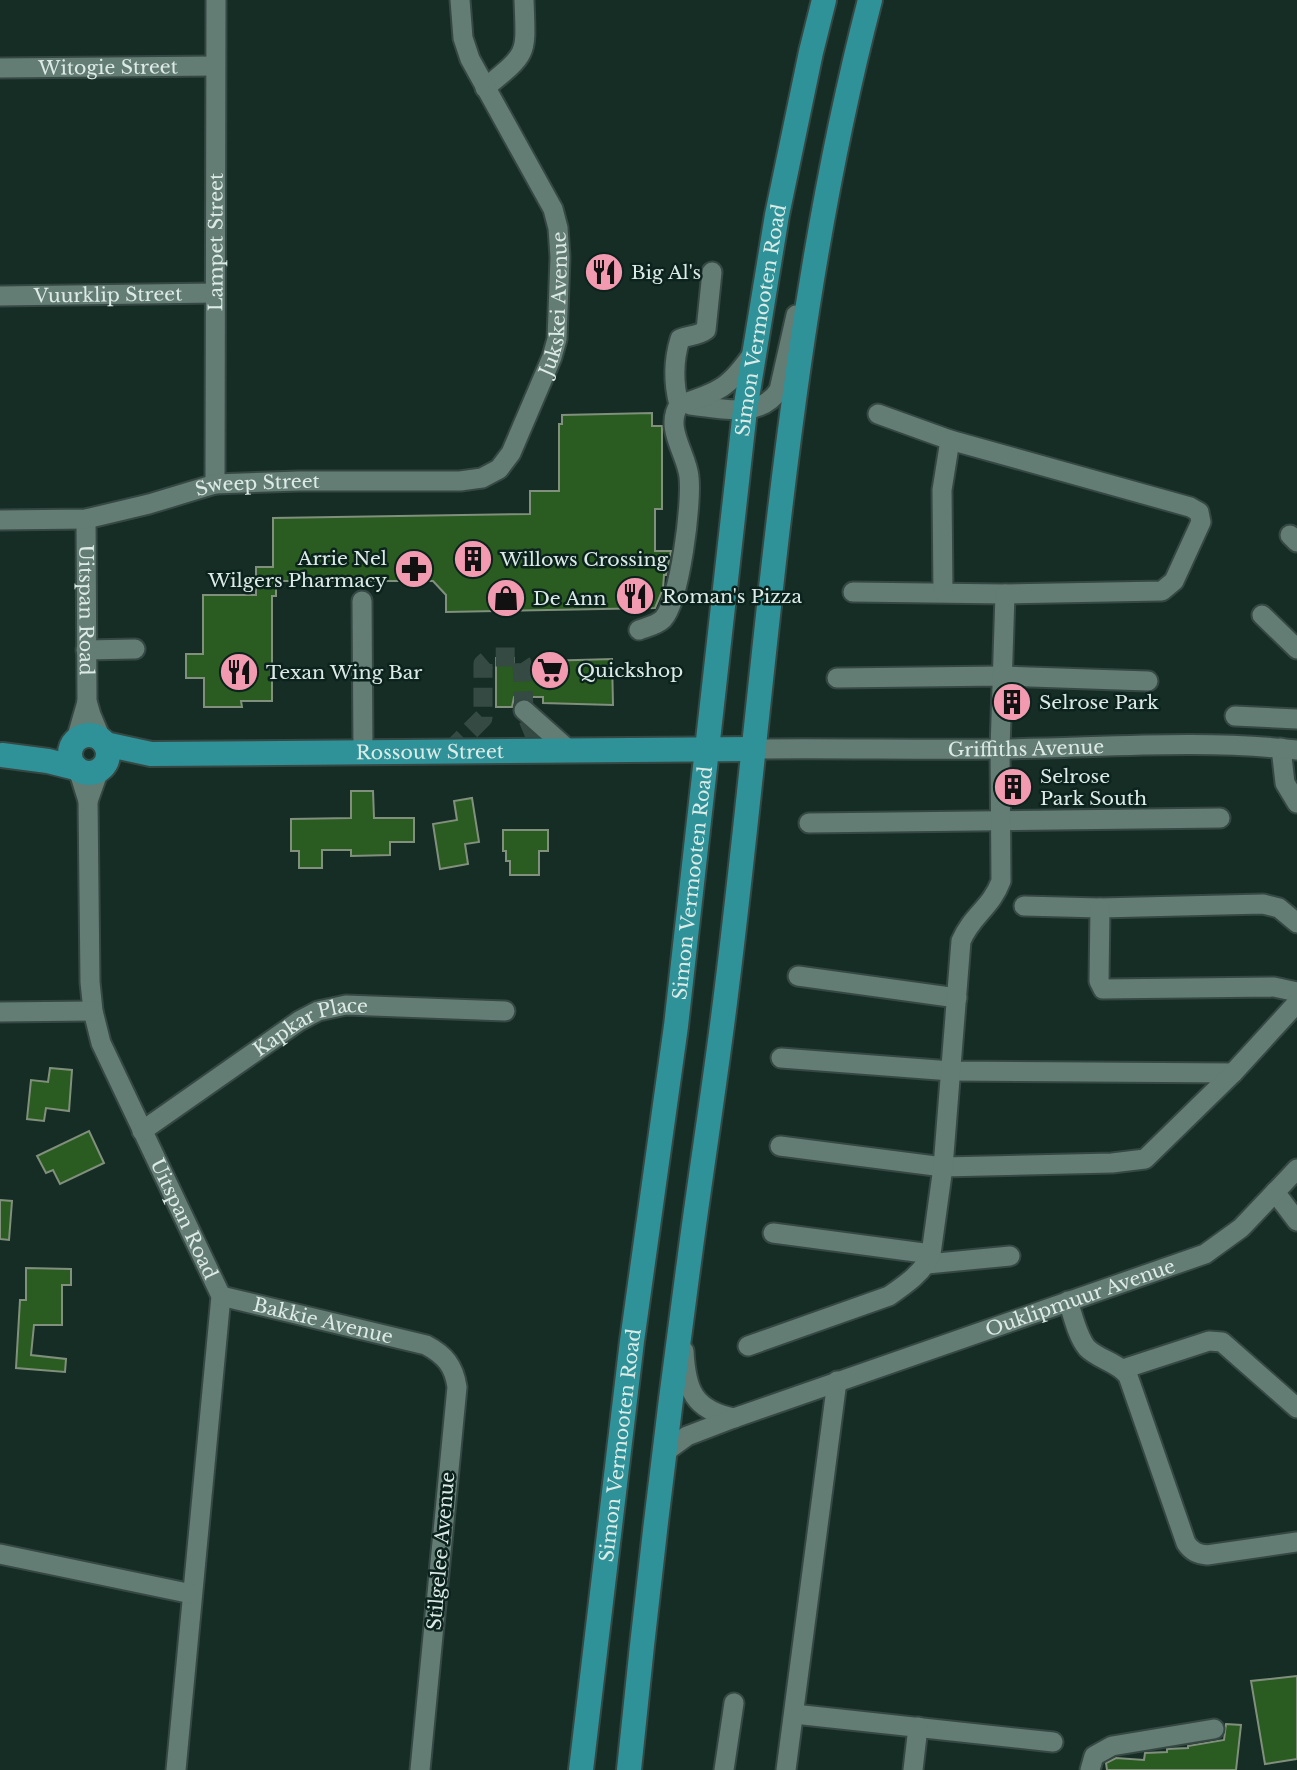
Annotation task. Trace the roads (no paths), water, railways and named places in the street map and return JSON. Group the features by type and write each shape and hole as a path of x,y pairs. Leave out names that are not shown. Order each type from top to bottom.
{"main road":[{"name":"Simon Vermooten Road","path":"581,1770 631,1354 676,1026 745,410 777,215 824,0"},
{"path":"629,1770 647,1594 727,988 788,439 822,213 870,0"},
{"path":"84,760 107,760 103,741"},
{"name":"Rossouw Street","path":"103,741 151,754"},
{"name":"Rossouw Street","path":"1,755 48,761 151,754 753,749"}],"street":[{"name":"Lampet Street","path":"215,484 216,0"},
{"name":"Jukskei Avenue","path":"460,0 463,38 470,59 540,184 553,209 558,228 560,257 557,339 511,453"},
{"path":"485,88 517,62 524,50 524,0"},
{"name":"Witogie Street","path":"0,68 215,66"},
{"path":"681,404 745,410 764,405 774,397 779,390 822,213"},
{"path":"681,404 674,384 676,352 680,340 688,335 699,335 706,330 712,272"},
{"name":"Vuurklip Street","path":"0,296 215,293"},
{"path":"639,630 663,619 671,606 682,560 690,478 676,437 676,410 681,404 723,387 736,377 754,352"},
{"path":"853,592 1005,594 1162,591 1174,581 1201,522 1199,512 1190,507 950,440 878,414"},
{"path":"943,592 942,489 950,440"},
{"name":"Sweep Street","path":"0,520 86,519 215,484 460,481 482,478 499,469 511,453"},
{"name":"Uitspan Road","path":"86,519 88,702 84,760 88,801 90,982 93,1011 101,1043 221,1296 176,1770"},
{"path":"748,1346 889,1296 905,1285 929,1259 943,1167 961,941 967,927 995,897 1001,881 1000,749 1005,594"},
{"path":"362,601 363,752"},
{"path":"1262,615 1297,649"},
{"path":"86,650 135,649"},
{"path":"838,678 1002,676 1148,681"},
{"name":"Uitspan Road","path":"88,702 103,741"},
{"path":"524,710 569,750"},
{"path":"1235,716 1297,719"},
{"name":"Griffiths Avenue","path":"753,749 1000,749 1200,745 1289,749"},
{"path":"1289,749 1285,783 1297,803"},
{"path":"809,823 1220,818"},
{"path":"1024,906 1100,908 1263,904 1279,908 1297,923"},
{"path":"1100,908 1099,981 1103,989 1274,987 1297,992"},
{"path":"798,976 957,998"},
{"path":"780,1146 943,1167 1112,1163 1144,1159 1152,1155 1233,1073 1297,1003"},
{"name":"Kapkar Place","path":"142,1131 299,1021 318,1011 346,1005 505,1011"},
{"path":"0,1012 93,1011"},
{"path":"781,1058 951,1071 1233,1073"},
{"name":"Ouklipmuur Avenue","path":"665,1452 687,1436 734,1418 1205,1254 1227,1240 1297,1169"},
{"path":"1275,1192 1297,1221"},
{"path":"773,1233 929,1259 1010,1256"},
{"name":"Bakkie Avenue","path":"221,1296 426,1345"},
{"path":"1068,1301 1088,1349 1123,1369 1128,1376 1186,1544 1198,1554 1207,1555 1297,1542"},
{"path":"683,1309 685,1373 694,1397 711,1411 734,1418"},
{"path":"1123,1369 1209,1341 1222,1342 1297,1408"},
{"name":"Stilgelee Avenue","path":"420,1770 457,1387 450,1364 441,1353 426,1345"},
{"path":"786,1770 837,1381"},
{"path":"0,1555 192,1594"},
{"path":"724,1770 734,1703"},
{"path":"794,1714 1053,1742"},
{"path":"913,1770 918,1727"},
{"path":"1090,1770 1094,1756 1112,1746 1214,1729"}],"tunnel":[{"path":"450,751 483,718 483,664 491,657 518,657 522,663 524,710 535,736 535,742 528,751"}],"place":[{"name":"Big Al's","path":"604,272"},
{"name":"Willows Crossing","path":"473,559"},
{"name":"Arrie Nel Wilgers Pharmacy","path":"414,569"},
{"name":"Roman's Pizza","path":"635,596"},
{"name":"De Ann","path":"506,598"},
{"name":"Quickshop","path":"550,670"},
{"name":"Texan Wing Bar","path":"239,672"},
{"name":"Selrose Park","path":"1012,702"},
{"name":"Selrose Park South","path":"1013,787"}]}
